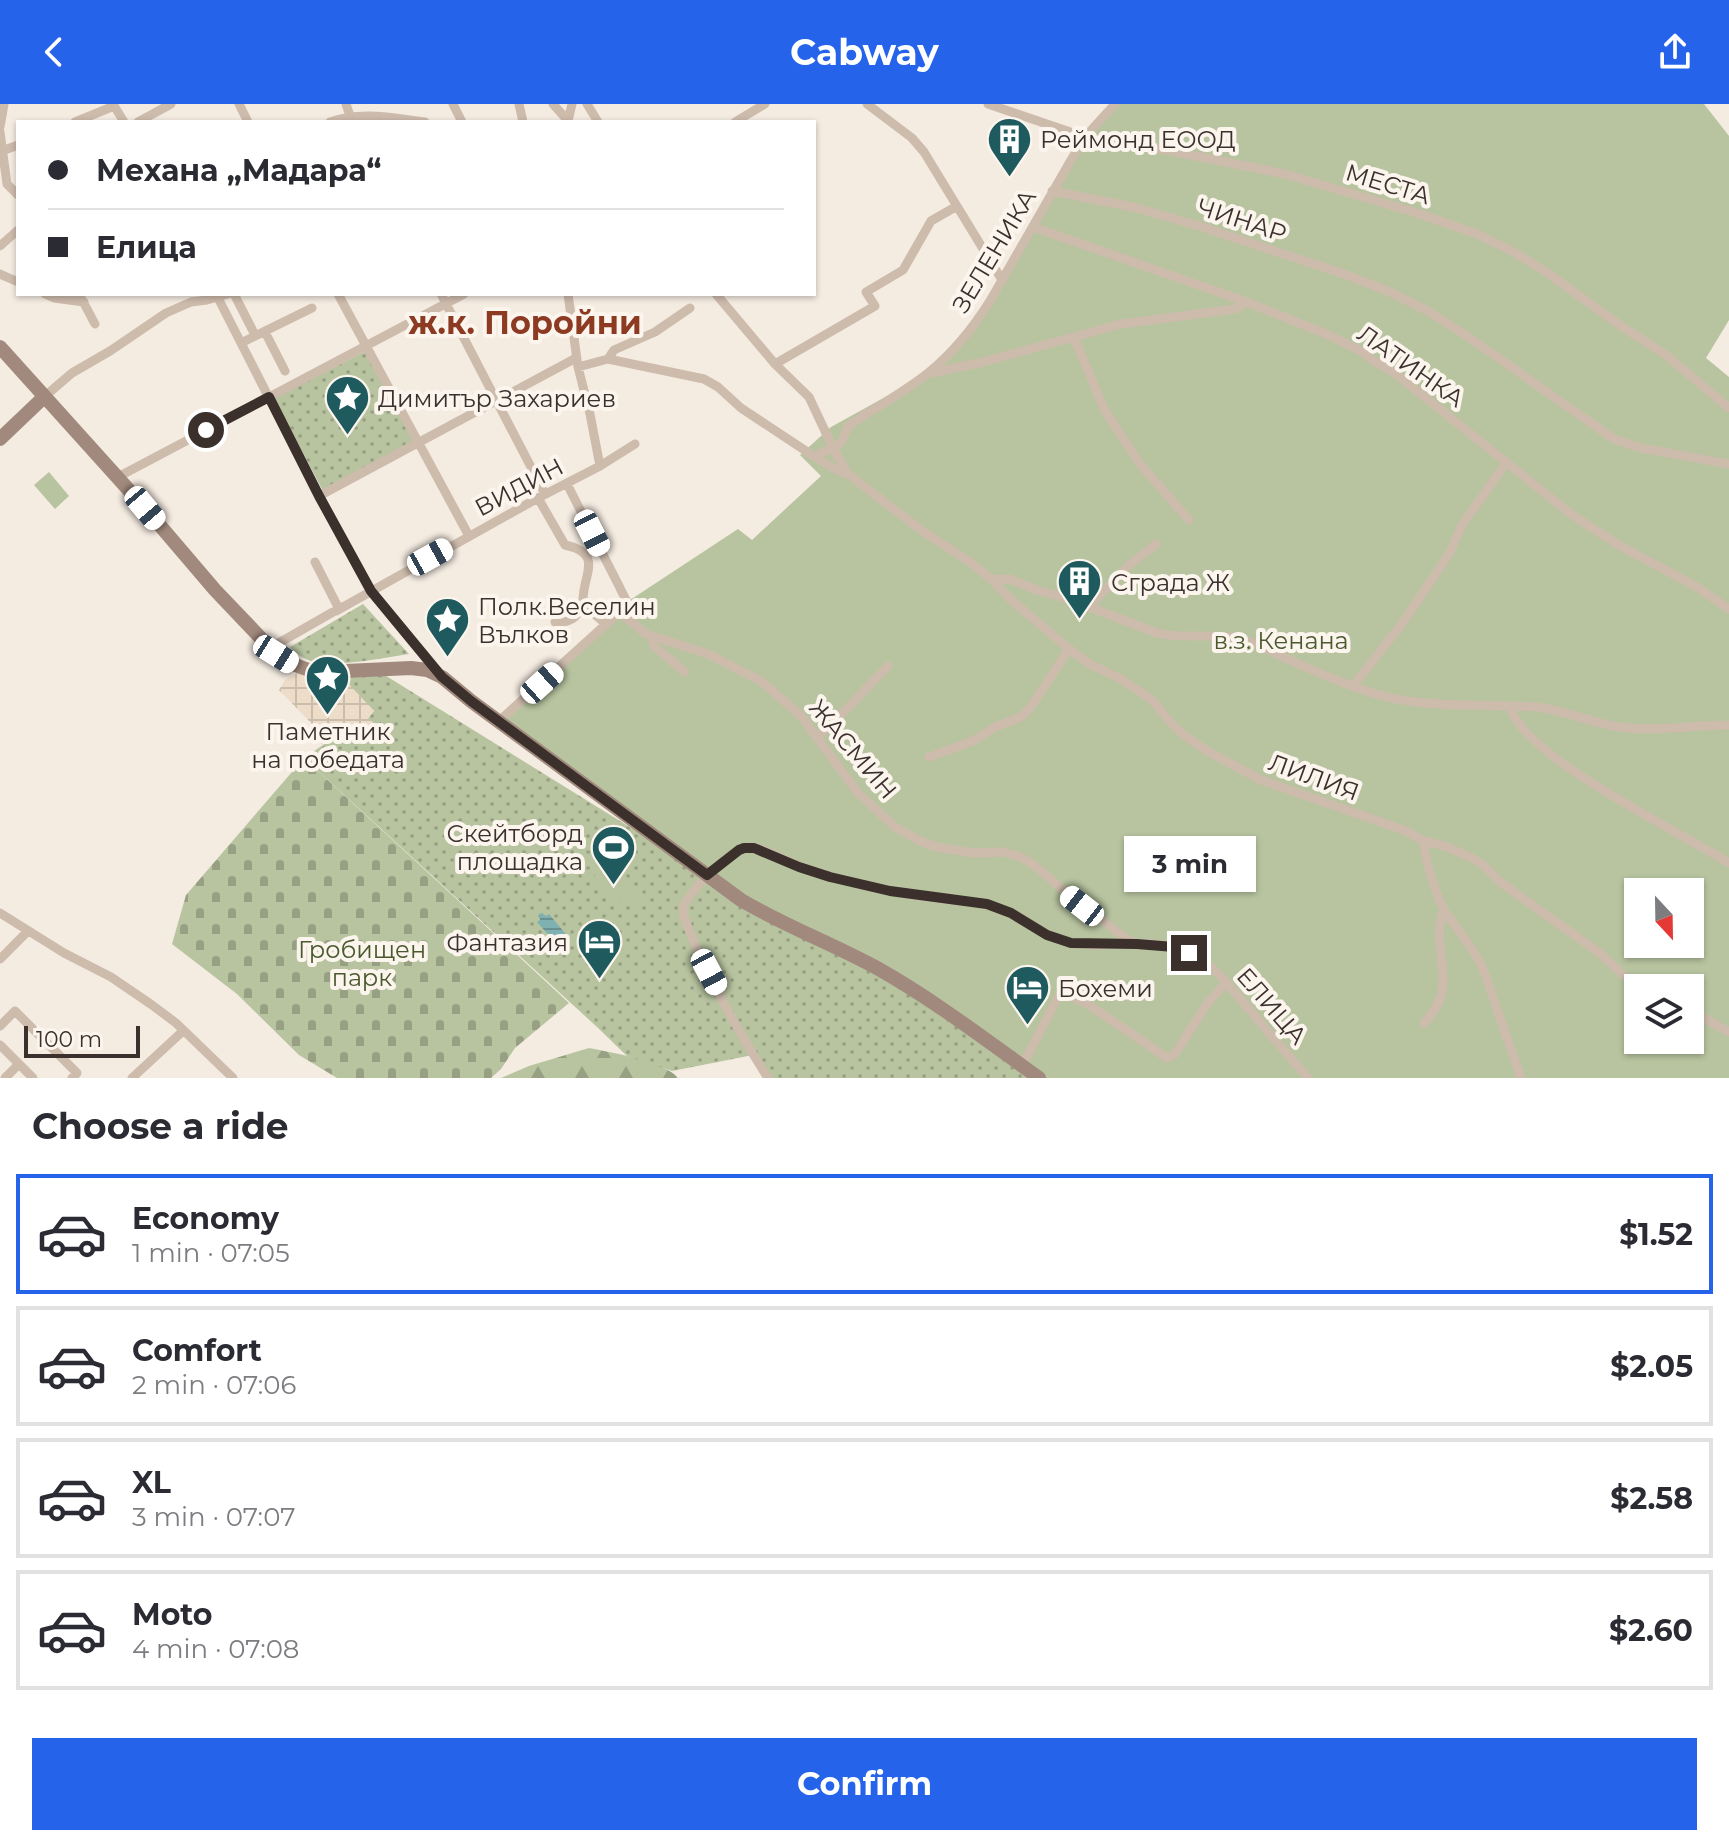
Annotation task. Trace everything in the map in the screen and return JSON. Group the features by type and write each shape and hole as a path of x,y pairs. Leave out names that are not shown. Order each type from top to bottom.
{"main road":[{"path":"0,347 270,648 295,665 309,670 338,672 411,668 427,670 442,677 741,900 897,980 1039,1078"},
{"path":"0,439 44,397"}],"street":[{"path":"4,104 0,129 4,184"},
{"path":"142,120 171,104"},
{"path":"346,104 350,116"},
{"path":"553,104 567,120"},
{"path":"738,120 765,104"},
{"path":"867,104 918,144 1002,280"},
{"name":"МЕСТА","path":"988,104 1085,137 1285,174 1477,234 1546,272 1666,355 1729,408"},
{"name":"ЗЕЛЕНИКА","path":"815,457 841,443 848,426 927,374 962,340 976,323 1085,137 1115,104"},
{"path":"80,120 114,105"},
{"path":"337,120 377,115 411,120"},
{"path":"2,151 16,146"},
{"name":"ЧИНАР","path":"1052,191 1133,207 1199,226 1390,292 1487,350 1614,439 1641,448 1729,464"},
{"path":"775,364 875,306 866,292 903,270 931,221 957,206"},
{"name":"ЛАТИНКА","path":"1033,227 1244,301 1362,352 1392,371 1571,514 1729,609"},
{"path":"0,246 16,232"},
{"path":"50,296 82,298 95,324"},
{"path":"44,397 72,373 166,313 181,305 216,296"},
{"path":"220,296 319,496 371,591 442,677"},
{"path":"235,296 285,371"},
{"path":"339,296 469,536"},
{"path":"571,296 577,362 600,466"},
{"path":"718,296 775,364 809,397 848,474"},
{"path":"116,478 365,346 444,299 497,400 565,545 580,548 588,557 583,604 578,616 567,623 555,622"},
{"path":"927,374 1121,324 1235,309 1244,301"},
{"path":"241,343 312,308"},
{"path":"608,359 614,350 655,332 690,308"},
{"path":"1074,337 1104,409 1140,464 1189,520"},
{"path":"319,496 497,400 577,362 608,359 704,379 741,408 815,457 848,474"},
{"name":"ВИДИН","path":"270,648 635,444"},
{"path":"1353,686 1411,610 1449,554 1462,525 1506,463"},
{"name":"ЛИЛИЯ","path":"848,474 921,530 970,562 1069,649 1152,700 1171,723 1207,751 1245,773 1285,790 1408,832 1482,864 1500,882 1601,954 1624,976"},
{"path":"499,721 626,606 625,598 567,484"},
{"path":"1089,607 1129,565 1156,544"},
{"path":"315,562 336,611"},
{"path":"991,579 1009,579 1164,635 1239,638 1379,695 1443,705 1547,709 1601,724 1636,729 1729,725"},
{"path":"583,604 607,625"},
{"name":"ЖАСМИН","path":"621,613 651,636 708,654 761,681 801,716 858,793 895,827 936,847 974,853 1002,852 1021,857 1082,906 1137,944"},
{"path":"651,636 654,646 685,672"},
{"path":"929,757 973,741 995,727 1021,717 1069,649"},
{"path":"817,737 888,666"},
{"path":"1510,706 1512,715 1525,733 1604,792 1729,863"},
{"path":"1424,841 1425,854 1444,910 1482,966 1521,1078"},
{"name":"ЕЛИЦА","path":"707,875 739,850 754,848 830,877 890,891 987,904 1011,913 1047,935 1071,943 1174,947 1205,962 1308,1078"},
{"path":"707,875 688,896 683,912 701,956 768,1078"},
{"path":"1424,1023 1437,1006 1443,986 1440,928 1444,910"},
{"path":"0,913 111,977 152,1005 233,1078"},
{"path":"0,959 28,931"},
{"path":"1022,1066 1057,999 1063,994 1086,1003 1167,1058 1175,1054 1209,1001 1226,983"},
{"path":"0,1026 15,1011 77,1073 72,1078"},
{"path":"1704,1018 1729,1032"},
{"path":"136,1077 183,1031"},
{"path":"0,1045 33,1078"},
{"path":"5,1078 19,1064"}],"green space":[{"name":"в.з. Кенана","path":"1114,104 1704,104 1729,136 1729,320 1706,358 1729,377 1729,1078 1038,1078 878,968 764,914 499,721 627,602 738,529 752,540 821,476 800,455 831,427 927,374 962,340 1052,191"},
{"path":"366,351 415,441 323,491 274,398"},
{"path":"49,472 69,496 55,509 34,485"},
{"path":"363,604 409,654 360,662 322,663 305,659 290,647"},
{"path":"383,674 707,875 878,968 1039,1078 770,1078 753,1055 672,1071 627,1056 304,758 339,734 354,735 374,711 339,675"},
{"name":"Гробищен парк","path":"304,758 569,1003 515,1048 491,1078 337,1078 299,1055 237,994 172,944 186,895"},
{"name":"Скейтборд площадка","path":"613,864 621,871 622,880 644,894 645,900 640,908 604,897 597,890 593,879 598,869"},
{"path":"589,1048 662,1067 678,1078 501,1078"}],"shaded area":[{"path":"297,673 311,678 344,679 374,711 368,718 376,725 359,739 354,735 339,734 322,745 314,735 312,724 279,690 285,680"}],"water":[{"path":"542,913 546,916 549,914 569,938 559,947 537,922"}],"place":[{"name":"Реймонд ЕООД","path":"1009,178"},
{"name":"Димитър Захариев","path":"347,437"},
{"name":"Сграда Ж","path":"1080,621"},
{"name":"Полк.Веселин Вълков","path":"447,659"},
{"name":"Паметник на победата","path":"328,716"},
{"name":"Скейтборд площадка","path":"614,886"},
{"name":"Фантазия","path":"599,981"},
{"name":"Бохеми","path":"1027,1027"}],"district":[{"name":"ж.к. Поройни","path":"525,322"}],"route":[{"path":"206,430 269,397 371,591 420,653 471,701 707,875 739,850 754,848 830,877 919,896 987,904 1011,913 1047,935 1071,943 1174,947 1189,953"}]}
